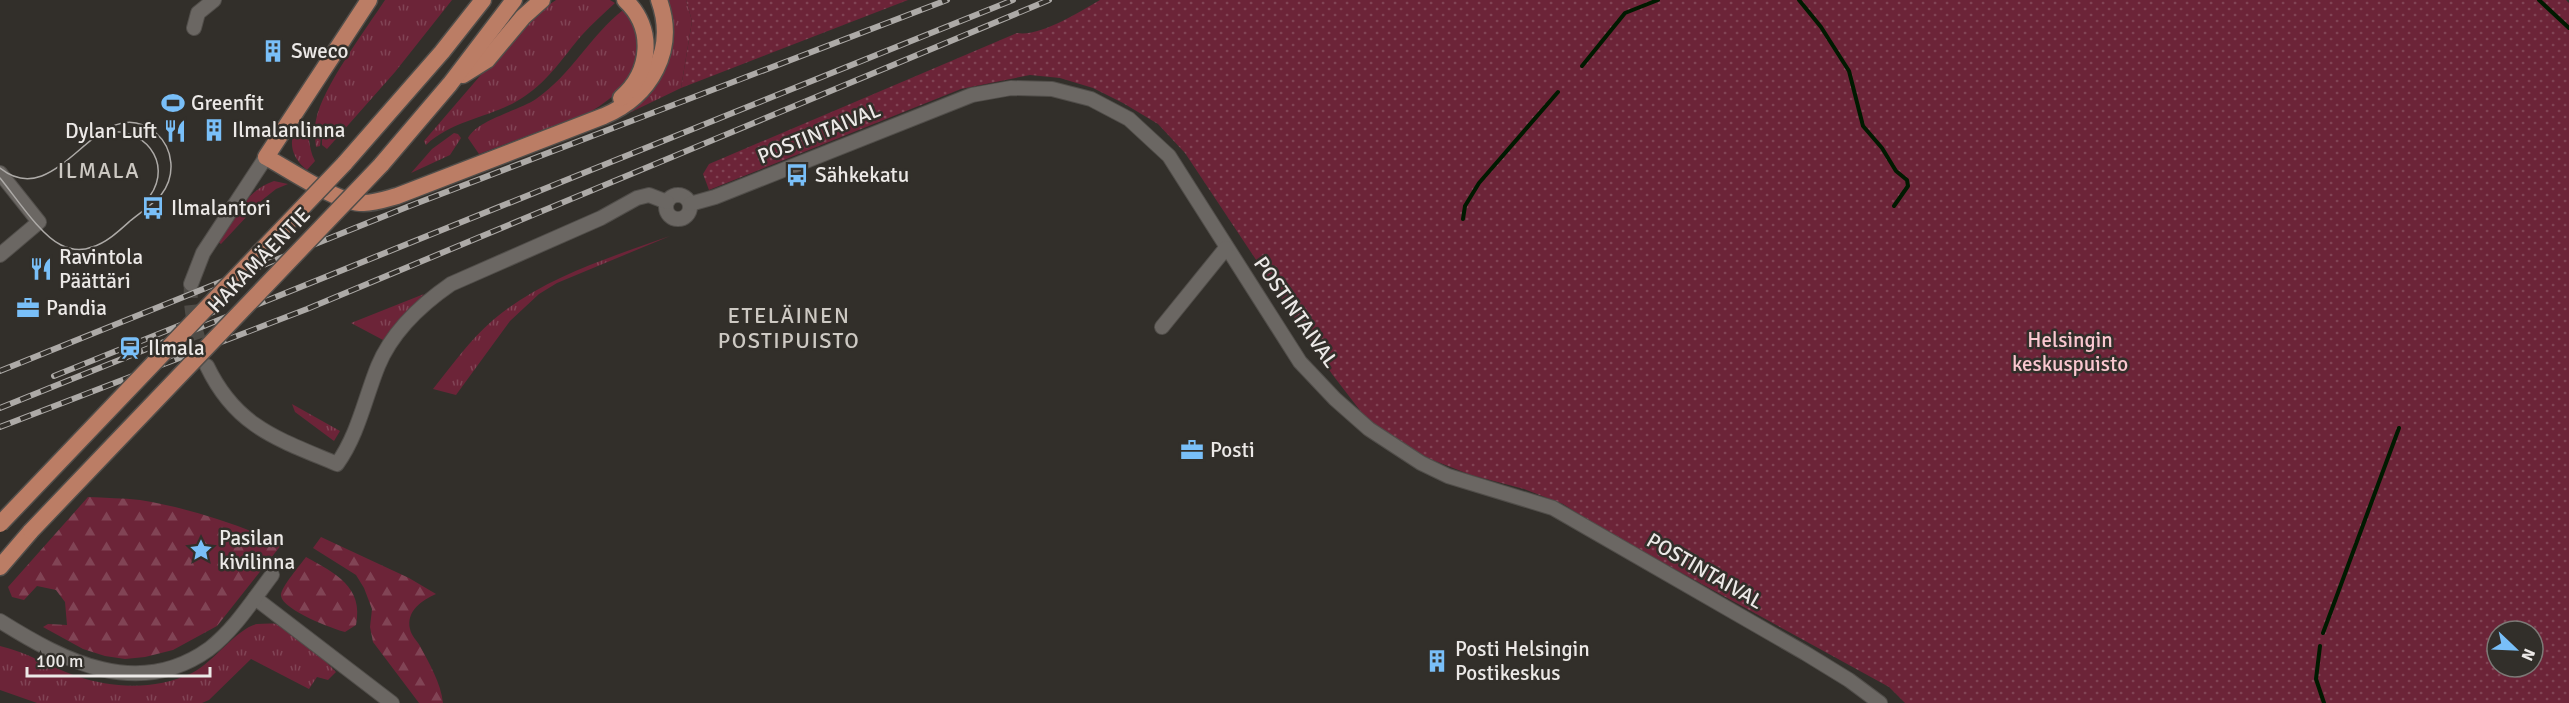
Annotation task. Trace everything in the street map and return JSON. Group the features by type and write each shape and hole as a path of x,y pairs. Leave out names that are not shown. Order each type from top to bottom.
{"main road":[{"path":"369,0 266,158 334,195 348,201 363,203 397,196 625,106 637,97 650,82 659,65 665,37 659,0"},
{"name":"HAKAMÄENTIE","path":"0,567 31,531 381,165 450,84 514,0"},
{"path":"450,84 487,60 542,0"},
{"name":"HAKAMÄENTIE","path":"0,524 344,164 411,89 478,4"},
{"path":"583,123 625,94 641,71 646,44 643,27 631,6"}],"street":[{"path":"194,28 198,13 214,0"},
{"name":"POSTINTAIVAL","path":"690,204 715,197 972,95 1011,88 1052,89 1075,94 1111,108 1129,119 1169,156 1300,362 1335,399 1369,429 1421,463 1448,476 1553,508 1805,653 1849,680 1880,703"},
{"path":"191,284 203,253 266,158"},
{"path":"0,173 39,222 0,255"},
{"name":"POSTINTAIVAL","path":"207,366 225,398 243,417 265,431 337,464 352,437 379,363 402,328 435,294 452,284 600,218 637,198 649,195 667,202"},
{"name":"POSTINTAIVAL","path":"677,195 686,197 690,204 686,217 678,219 668,214 667,202 677,195"},
{"path":"1162,327 1226,248"},
{"path":"0,621 78,664 107,671 139,673 166,670 210,648 255,598 272,575"},
{"path":"255,598 392,703"}],"green space":[{"path":"385,0 452,0 395,72 327,149 322,145 322,126 320,146 316,147 315,123 327,92"},
{"path":"556,0 610,0 615,3 586,31 549,75 525,96 501,109 449,129 426,145 424,141 510,41 538,12"},
{"path":"666,0 686,0 692,21 681,88 623,116 651,94 666,67 671,35"},
{"path":"686,0 908,0 681,88 692,21"},
{"name":"Helsingin keskuspuisto","path":"1100,0 2566,0 2569,3 2569,703 1905,703 1889,687 1602,529 1563,504 1524,489 1471,475 1430,459 1389,436 1365,417 1332,374 1185,153 1158,124 1123,103 1093,88 1060,78 1030,75 961,89 709,190 703,174 709,164 1017,33 1037,31 1071,17"},
{"path":"623,10 638,30 640,46 639,58 634,69 619,90 590,112 479,154 468,138 473,132 489,121 536,99 560,79 600,32"},
{"path":"302,119 307,129 315,161 307,170 297,159 292,146 294,132"},
{"path":"454,133 461,138 450,155 411,173 432,149"},
{"path":"274,181 288,184 276,189 261,201 221,244 218,242 248,198 264,185"},
{"path":"670,236 557,283 539,294 510,321 456,395 433,389 477,336 512,305 578,270"},
{"path":"424,294 383,340 351,323"},
{"path":"292,404 340,431 334,441 295,412"},
{"path":"88,497 140,500 177,507 230,523 282,544 217,626 173,650 125,659 105,656 83,649 43,627 48,624 67,625 65,602 56,590 37,586 24,600 12,597 8,587"},
{"path":"321,537 409,578 436,594 425,599 416,607 409,623 412,633 431,666 443,703 419,703 373,642 370,627 372,609 364,588 356,575 313,548"},
{"path":"306,557 337,576 351,591 356,601 356,625 345,632 299,613 290,607 281,596 287,582"},
{"path":"257,624 282,626 308,645 336,672 328,680 317,677 309,689 251,659 209,700 202,703 37,703 0,690 0,646 91,680 120,685 149,685 178,679 192,673 209,661 233,638"}],"waterway":[{"path":"1582,66 1625,13 1658,0"},
{"path":"1799,0 1821,27 1849,71 1863,126 1882,148 1896,171 1907,180 1908,186 1894,206"},
{"path":"2539,0 2569,28"},
{"path":"1463,219 1465,206 1479,183 1558,92"},
{"path":"2323,633 2399,428"},
{"path":"2320,646 2316,679 2324,703"}],"tunnel":[{"path":"191,284 194,322 205,358"}],"tram line":[{"path":"0,168 22,178 42,176 116,125 135,123 156,133 162,139 171,163 166,188 150,206 107,240 80,249 61,245 45,233 0,178"},
{"path":"110,132 137,137 147,144 154,154 158,165 158,177 154,190 145,202"}],"railway":[{"path":"0,371 407,207 947,0"},
{"path":"0,408 1013,0"},
{"path":"0,427 307,309 1049,0"},
{"path":"54,376 213,312"}],"place":[{"name":"Sweco","path":"273,51"},
{"name":"Greenfit","path":"173,103"},
{"name":"Ilmalanlinna","path":"214,130"},
{"name":"Dylan Luft","path":"175,131"},
{"name":"Sähkekatu","path":"797,175"},
{"name":"Ilmalantori","path":"153,208"},
{"name":"Ravintola Päättäri","path":"41,269"},
{"name":"Pandia","path":"28,308"},
{"name":"Ilmala","path":"130,348"},
{"name":"Posti","path":"1192,450"},
{"name":"Pasilan kivilinna","path":"201,550"},
{"name":"Posti Helsingin Postikeskus","path":"1437,661"}],"district":[{"name":"ILMALA","path":"99,170"},
{"name":"ETELÄINEN POSTIPUISTO","path":"789,328"}]}
